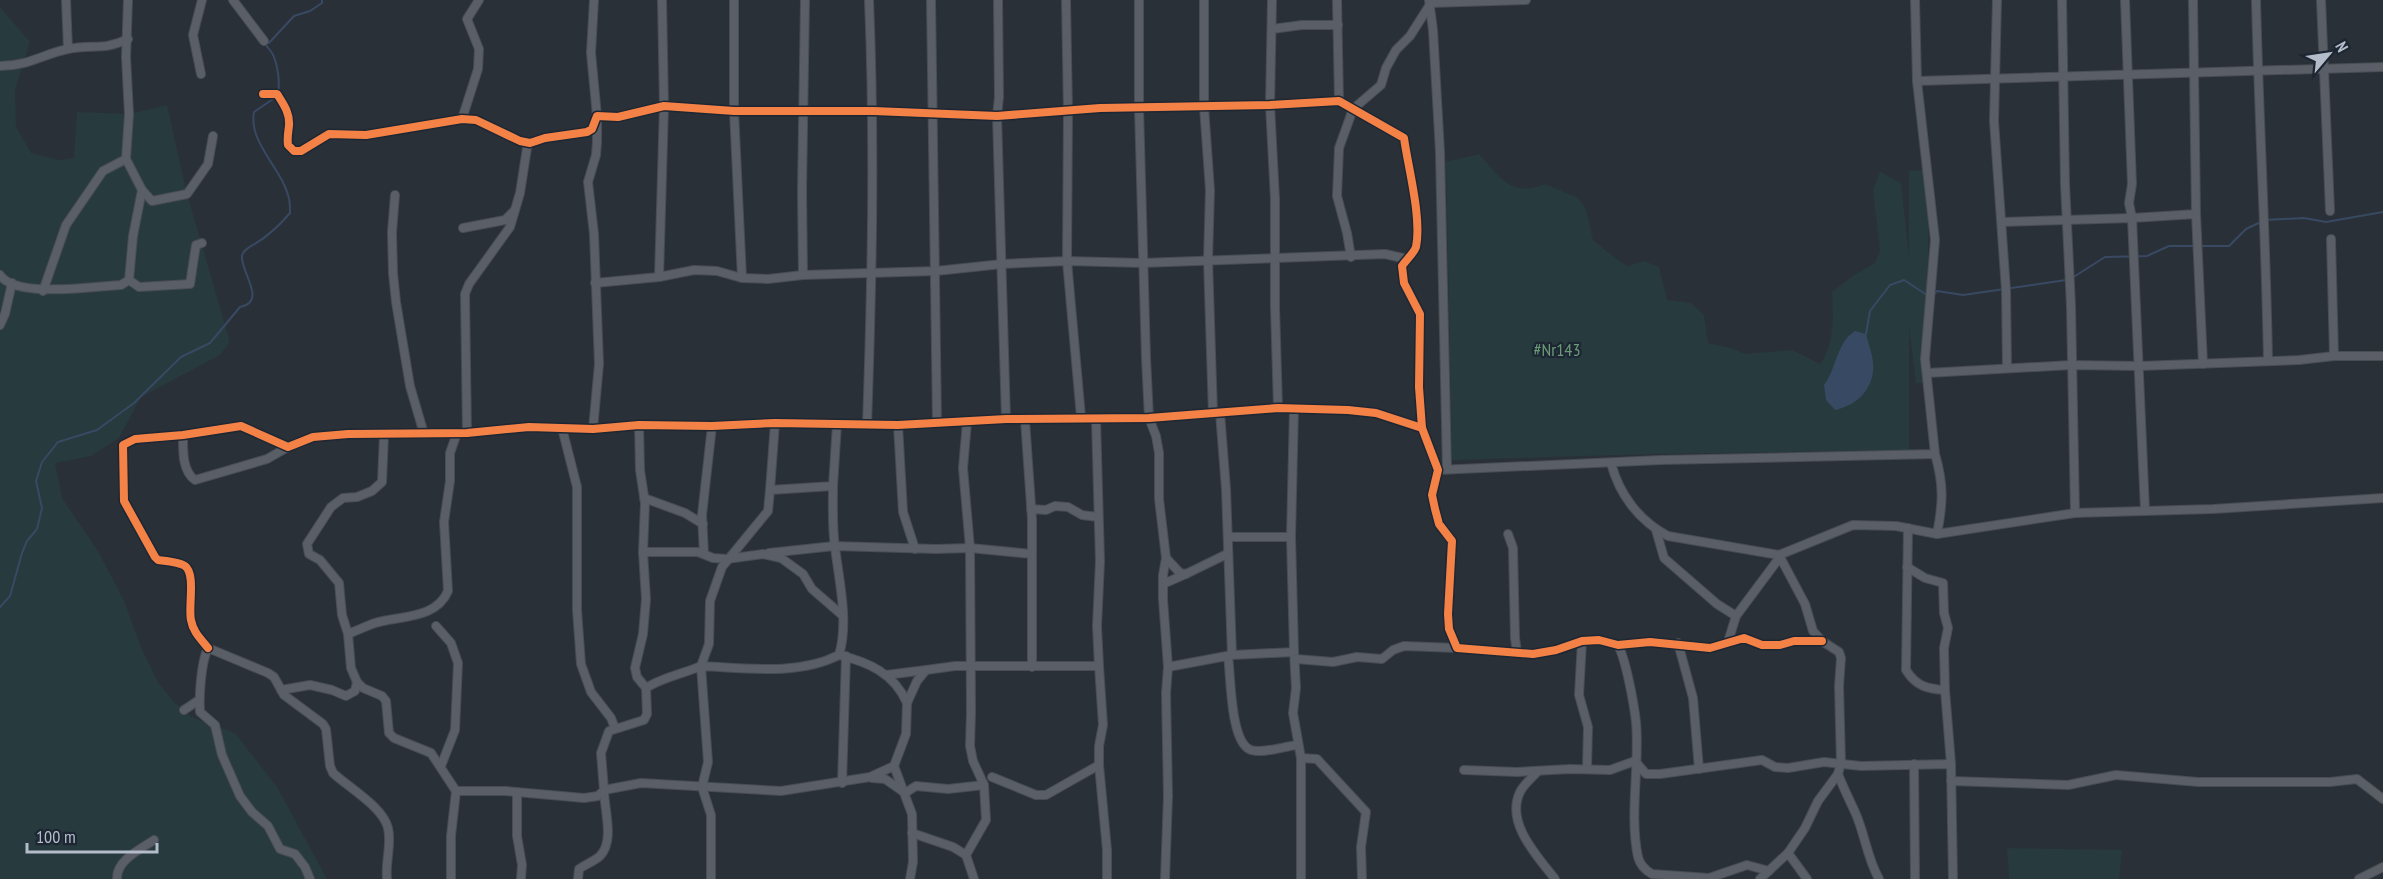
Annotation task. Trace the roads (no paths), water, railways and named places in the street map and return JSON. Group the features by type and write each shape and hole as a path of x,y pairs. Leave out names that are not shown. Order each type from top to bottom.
{"street":[{"path":"66,0 68,49"},
{"path":"128,0 126,57 129,114 126,159 142,190 152,201 187,194 208,164 213,136"},
{"path":"201,74 193,35 202,0"},
{"path":"233,0 264,41"},
{"path":"462,119 478,69 479,49 467,19 479,0"},
{"path":"593,429 599,364 594,234 588,182 596,155 597,116 591,53 594,0"},
{"path":"659,277 664,106 662,0"},
{"path":"734,0 734,111 742,278"},
{"path":"804,275 802,191 805,0"},
{"path":"867,425 873,273 874,111 869,0"},
{"path":"931,0 937,422"},
{"path":"998,0 999,97 997,116 1006,419"},
{"path":"1066,0 1068,111 1066,261 1081,417"},
{"path":"1139,0 1142,263 1149,418 1159,453 1159,499 1166,558 1163,584 1168,668 1166,879"},
{"path":"1204,0 1204,107 1210,190 1208,260 1216,414 1226,489 1230,656 1234,718 1239,737 1245,747 1253,751 1298,745"},
{"path":"1272,0 1270,105 1275,199 1278,408"},
{"path":"1337,0 1339,101"},
{"path":"1430,2 1526,0"},
{"path":"1916,0 1917,81 1935,240 1925,359 1935,454 1942,480 1937,534"},
{"path":"1997,0 1994,121 2006,290 2007,368"},
{"path":"2062,0 2066,219 2076,462 2075,513"},
{"path":"2125,0 2132,184 2129,203 2132,218 2133,271 2140,366 2145,510"},
{"path":"2193,0 2196,214 2203,364"},
{"path":"2256,0 2265,212 2268,361"},
{"path":"2321,0 2330,211"},
{"path":"1351,257 1337,196 1339,148 1353,109 1381,85 1386,68 1396,50 1410,36 1430,2"},
{"path":"1430,2 1440,152 1442,469 1432,495 1439,524 1452,541 1448,614 1449,629 1457,648"},
{"path":"1272,29 1302,25 1338,25"},
{"path":"0,66 25,65 68,49 106,48 128,39"},
{"path":"1917,81 2383,67"},
{"path":"263,94 277,94 287,110 289,125 286,137 288,146 294,151 301,151 329,134 366,135 462,119 476,120 520,141 530,143 545,138 587,132 592,129 597,116"},
{"path":"597,116 618,117 664,106 734,111 874,111 997,116 1068,111 1339,101 1404,138 1413,190 1416,248 1402,266 1404,283 1420,314 1419,387 1422,428 1442,469"},
{"path":"467,432 465,294 510,227 530,143"},
{"path":"43,291 66,225 104,171 126,159"},
{"path":"129,280 133,236 142,190"},
{"path":"395,195 392,232 393,273 410,386 424,434"},
{"path":"463,228 505,220 515,210"},
{"path":"2002,222 2196,214"},
{"path":"2331,239 2334,356"},
{"path":"129,280 139,287 190,284 196,245 202,243"},
{"path":"595,283 659,277 694,270 717,272 742,278 784,278 804,275 936,271 1002,264 1066,261 1142,263 1275,260 1384,254 1407,259"},
{"path":"0,275 2,279 12,283 43,291 121,285 129,280"},
{"path":"0,325 12,283"},
{"path":"1927,373 2071,365 2140,366 2334,356 2383,356"},
{"path":"183,435 184,458 190,476 195,480 267,459 313,437 457,433 529,427 593,429 639,425 712,426 775,423 898,425 1006,419 1149,418 1294,408 1376,413 1422,428"},
{"path":"1294,408 1292,537 1296,688 1293,712 1301,758 1301,879"},
{"path":"1025,420 1031,509 1032,667"},
{"path":"1096,420 1099,666 1103,725 1099,746 1099,765 1107,850 1107,879"},
{"path":"966,422 963,468 970,548 970,746 973,761 984,785 986,820 966,855"},
{"path":"711,879 711,815 702,787 708,762 701,666 709,644 710,601 727,559 768,511 775,423"},
{"path":"837,424 832,486 834,546 842,615 842,783"},
{"path":"578,879 579,869 605,851 608,836 601,753 607,734 615,728 644,720 647,714 646,688 637,677 635,668 643,634 646,599 643,552 644,498 640,470 639,425"},
{"path":"898,425 903,512 915,549"},
{"path":"288,447 241,426 183,435 135,439 123,445 124,501 155,557 158,560 183,564 189,570 192,587 188,605 191,621 194,630 208,648 268,673 274,677 284,696 306,709 323,724 326,729 330,766 333,772 367,800 388,826 388,852 385,865 387,879"},
{"path":"705,554 703,494 712,426"},
{"path":"562,428 577,487 577,600 581,664 591,692 611,718 615,728"},
{"path":"348,634 381,621 422,614 441,603 445,598 448,591 444,522 450,481 450,453 457,433"},
{"path":"384,435 382,482 357,497 343,498 331,507 308,544 309,554 320,560 339,583 351,668 357,682 363,688 382,696 386,701 389,733 394,738 431,753 456,791 451,836 451,879"},
{"path":"1442,469 1611,464 1661,460 1935,454"},
{"path":"1611,464 1615,479 1630,504 1656,530 1668,536 1780,556"},
{"path":"770,490 832,486"},
{"path":"644,498 686,513 703,524"},
{"path":"1728,642 1736,616 1780,556 1853,525 1908,528 1937,534 2075,513 2213,509 2383,498"},
{"path":"1031,509 1046,510 1062,506 1082,514 1098,517"},
{"path":"1908,528 1906,670 1914,681 1922,686 1945,690"},
{"path":"1656,530 1664,558 1717,604 1736,616"},
{"path":"1508,534 1513,548 1517,652"},
{"path":"1228,537 1292,537"},
{"path":"643,552 705,554 713,558 727,559 834,546 915,549 970,548 1032,554"},
{"path":"763,554 781,558 797,569 809,580 812,589 842,615"},
{"path":"1163,584 1227,554"},
{"path":"1760,879 1788,853 1806,828 1822,794 1838,774 1841,763 1839,697 1841,658 1839,652 1822,641 1813,631 1805,604 1780,556"},
{"path":"1166,558 1180,573 1186,574"},
{"path":"1907,567 1925,578 1943,583 1944,613 1948,628 1944,648 1951,764 1953,879"},
{"path":"436,626 451,644 458,663 455,730 441,766"},
{"path":"1168,668 1230,656 1295,656 1333,662 1357,657 1382,659 1393,650 1404,646 1545,652 1582,641 1599,640 1618,645 1650,642 1710,648 1744,638 1761,645 1780,645 1794,641 1822,641"},
{"path":"1582,641 1580,694 1588,727 1587,769"},
{"path":"1678,643 1693,698 1700,769"},
{"path":"1618,645 1636,722 1638,858 1644,870 1652,874 1709,878 1747,865 1769,871"},
{"path":"208,648 205,654 199,700 200,712 215,725 227,770 246,806 264,820 280,849 295,854 305,867 310,879"},
{"path":"646,688 660,680 681,675 701,666 761,669 817,664 842,656 864,661 886,675 904,694 908,703"},
{"path":"886,675 943,667 1099,666"},
{"path":"910,879 913,862 912,814 894,766 906,734 908,703 917,681 926,670"},
{"path":"281,690 310,686 332,690 346,696 355,691 357,682"},
{"path":"184,710 199,700"},
{"path":"1301,758 1317,759 1366,812 1361,847 1362,879"},
{"path":"1635,761 1646,774 1762,760 1775,767 1788,768 1824,762 1861,766 1951,764"},
{"path":"1464,770 1611,770 1635,761"},
{"path":"1914,764 1915,879"},
{"path":"992,777 1036,795 1046,795 1099,765"},
{"path":"456,791 517,792 584,798 598,796 604,790 641,783 782,791 870,777 894,766"},
{"path":"1538,771 1519,794 1517,815 1536,855 1555,879"},
{"path":"1838,774 1846,798 1856,812 1870,862 1879,879"},
{"path":"1951,781 2068,785 2116,775 2198,782 2330,782 2357,779 2383,799"},
{"path":"870,777 885,779 905,793"},
{"path":"905,793 916,786 948,789 984,785"},
{"path":"517,792 517,836 522,864 521,879"},
{"path":"912,834 953,847 966,855 974,879"},
{"path":"117,879 117,873 127,858 154,840"},
{"path":"1788,853 1807,879"},
{"path":"2358,879 2383,867"}],"water":[{"path":"1855,331 1866,334 1873,372 1865,392 1855,402 1835,410 1826,400 1824,385 1844,342"}],"waterway":[{"path":"278,92 277,65 264,41 269,43 294,16 310,11 322,3 322,0"},
{"path":"0,607 10,596 22,553 27,541 37,529 42,508 36,481 42,462 58,442 97,430 134,403 181,357 210,343 240,307 248,304 252,299 251,285 242,256 245,250 272,231 290,213 286,188 261,145 254,123 254,112 276,97"},
{"path":"2072,278 2105,257 2147,256 2169,246 2229,246 2246,229 2265,220 2304,218 2326,222 2383,212"},
{"path":"1866,334 1870,311 1890,285 1904,280 1927,295"},
{"path":"1934,294 1937,291 1963,295 2066,280"}],"park label":[{"name":"#Nr143","path":"1557,349"}]}
